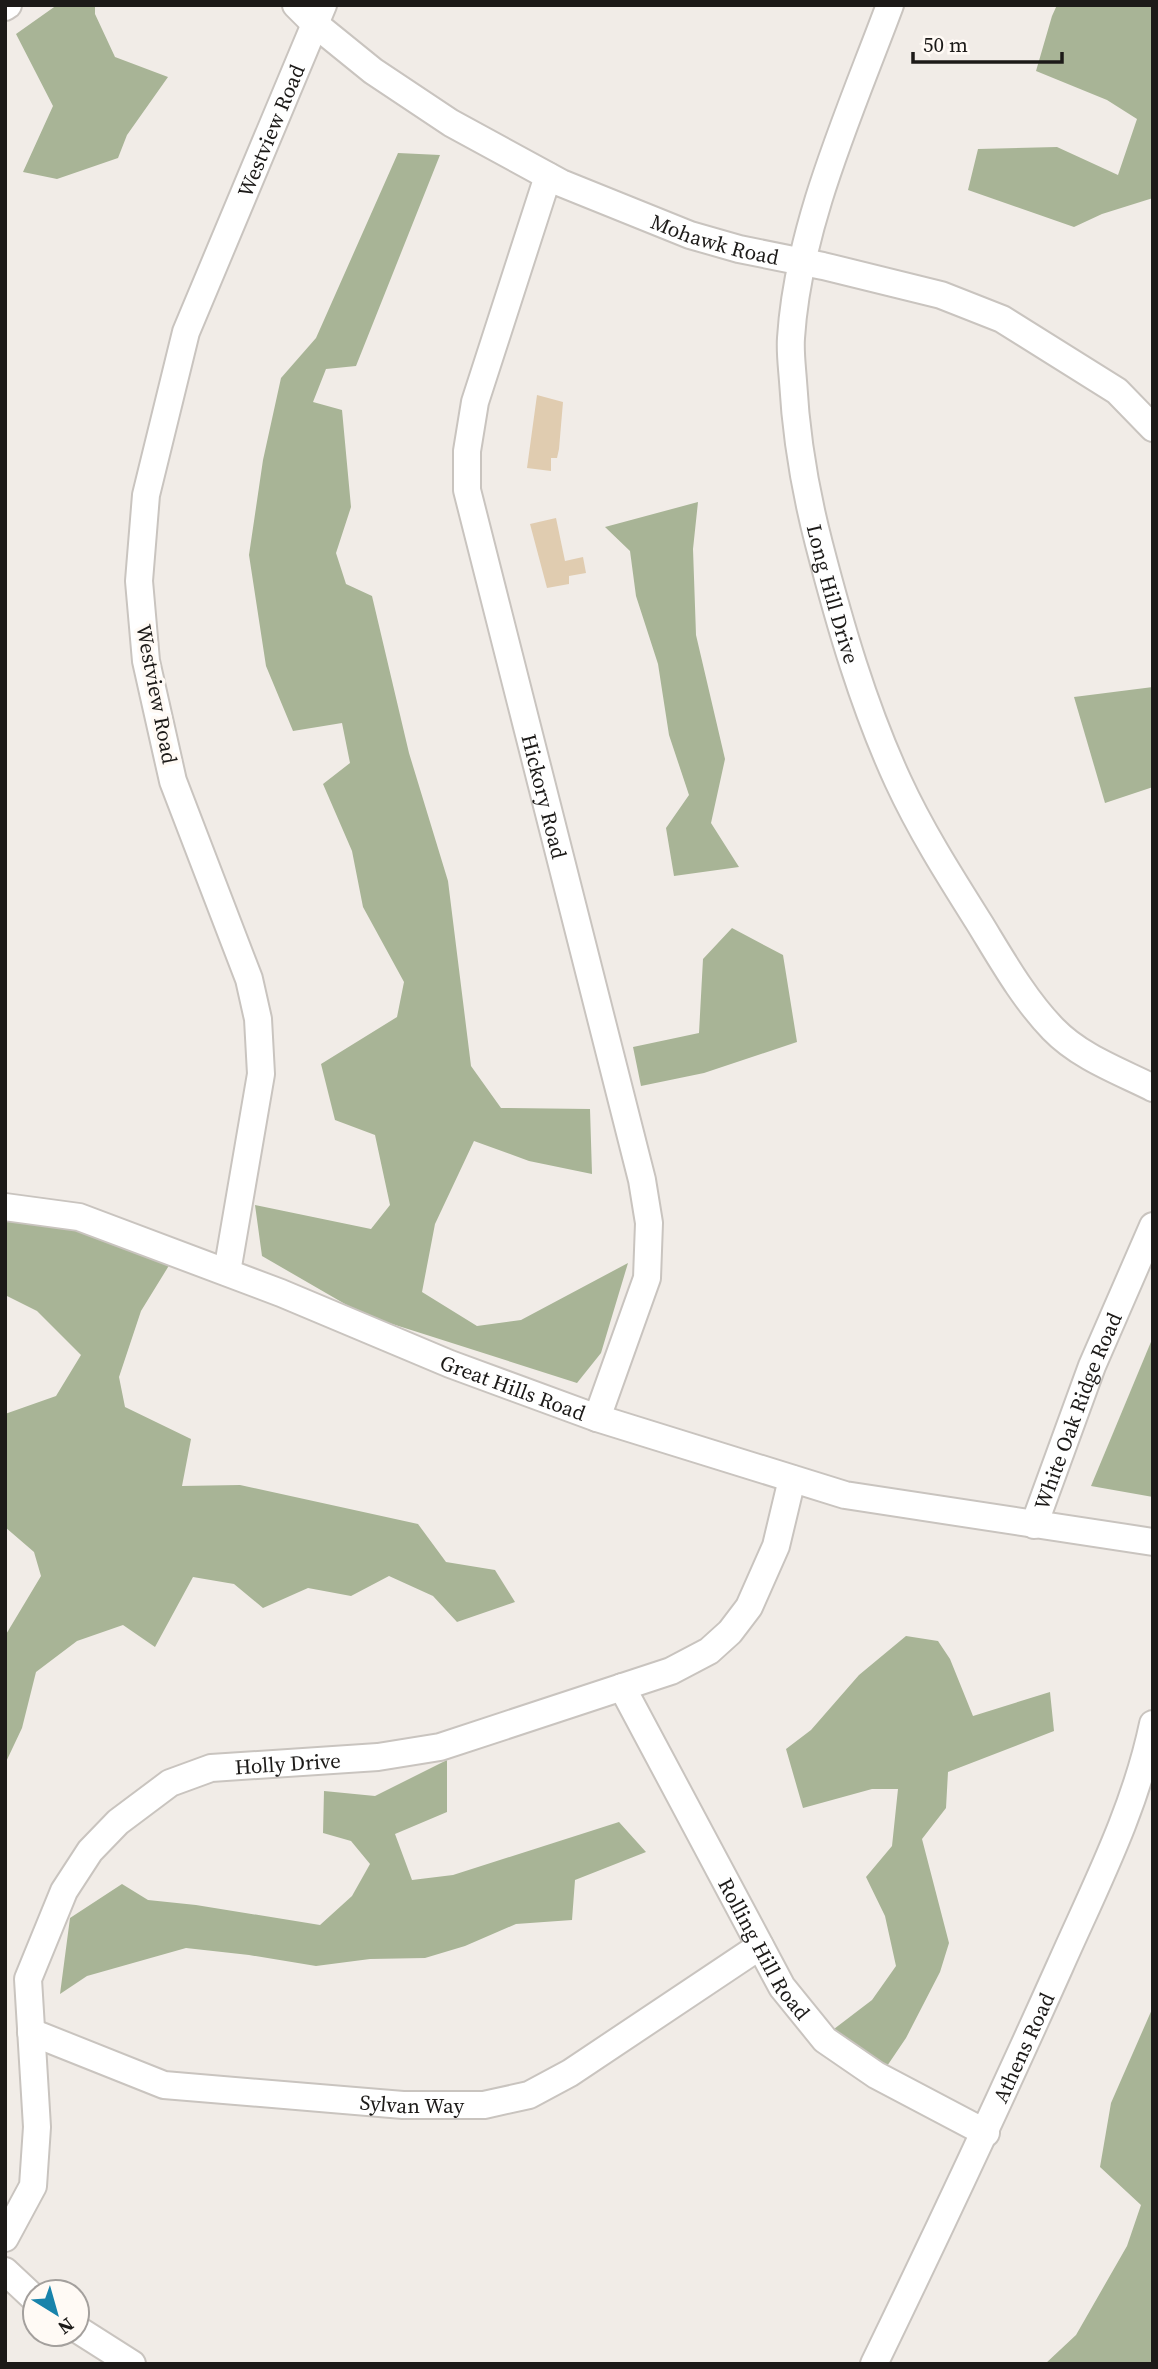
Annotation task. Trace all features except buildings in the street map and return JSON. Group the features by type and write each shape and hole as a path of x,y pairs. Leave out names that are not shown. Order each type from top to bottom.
{"street":[{"name":"Long Hill Drive","path":"890,5 820,195 802,262 791,339 794,405 806,494 841,631 872,721 893,771 953,882 1017,984 1054,1030 1075,1048 1153,1088"},
{"name":"Mohawk Road","path":"311,11 373,71 452,123 548,176 621,209 690,235 739,249 941,295 1002,319 1117,391 1153,428"},
{"name":"Westview Road","path":"227,1272 261,1074 258,1019 248,979 173,781 146,661 140,569 146,495 186,332 311,11"},
{"name":"Hickory Road","path":"548,176 475,402 467,451 467,490 642,1180 649,1223 647,1278 597,1418"},
{"name":"Great Hills Road","path":"5,1207 79,1217 281,1293 450,1364 597,1418 792,1479 845,1495 1034,1525"},
{"name":"White Oak Ridge Road","path":"1153,1226 1092,1366 1034,1525 1153,1542"},
{"name":"Holly Drive","path":"5,2238 33,2186 37,2127 28,1979 64,1891 90,1851 118,1822 170,1783 211,1768 378,1757 440,1747 671,1671 709,1651 730,1632 749,1607 776,1546 792,1479"},
{"name":"Rolling Hill Road","path":"622,1687 782,1987 825,2040 876,2075 986,2133"},
{"name":"Athens Road","path":"874,2364 986,2133 1128,1813 1153,1724"},
{"name":"Sylvan Way","path":"31,2032 164,2085 403,2105 484,2105 529,2095 570,2073 760,1946"},
{"path":"5,2272 21,2286"},
{"path":"91,2338 132,2364"}],"green space":[{"path":"57,5 95,5 95,14 115,57 168,77 127,135 118,158 57,179 23,172 53,106 16,34"},
{"path":"1057,5 1153,5 1153,198 1102,214 1074,227 968,190 978,149 1057,147 1118,175 1137,119 1107,100 1036,71"},
{"path":"398,153 440,155 356,366 326,369 313,402 342,410 351,507 336,553 346,584 372,596 409,753 448,881 471,1066 501,1108 590,1109 592,1174 529,1161 474,1141 435,1224 422,1292 477,1326 521,1320 628,1263 601,1353 577,1383 364,1315 262,1256 255,1205 371,1229 390,1205 375,1135 335,1120 321,1064 397,1017 404,982 363,907 352,851 323,784 350,763 342,723 293,731 266,666 249,555 263,460 281,378 316,338"},
{"path":"698,502 693,549 696,635 725,759 711,823 739,867 674,876 666,828 689,795 669,735 658,664 636,596 630,551 605,527"},
{"path":"1153,687 1153,787 1105,803 1074,697"},
{"path":"732,928 783,955 797,1042 704,1073 641,1086 633,1047 699,1033 703,959"},
{"path":"5,1217 53,1222 173,1259 141,1311 119,1377 125,1407 191,1439 182,1486 240,1485 418,1524 446,1562 495,1570 515,1602 457,1622 433,1596 389,1576 351,1596 308,1588 263,1608 234,1584 193,1577 155,1647 123,1625 77,1641 36,1672 22,1728 5,1764 5,1636 41,1576 34,1552 5,1527 5,1414 56,1396 81,1355 37,1311 5,1295"},
{"path":"1153,1337 1153,1497 1091,1486"},
{"path":"906,1636 938,1641 950,1659 973,1716 1050,1692 1054,1731 948,1772 946,1808 922,1839 949,1943 940,1972 906,2038 883,2072 834,2029 872,2000 896,1966 885,1916 866,1877 892,1846 898,1789 872,1789 803,1808 786,1749 811,1730 859,1675"},
{"path":"447,1760 447,1812 395,1834 412,1880 453,1875 619,1822 646,1852 575,1880 572,1920 516,1924 465,1946 425,1958 370,1959 316,1966 186,1948 87,1976 60,1994 70,1918 122,1884 148,1900 320,1925 352,1896 370,1864 351,1841 323,1833 324,1791 375,1796"},
{"path":"1153,2007 1153,2364 1045,2364 1076,2335 1127,2246 1141,2205 1100,2167 1111,2103"}]}
